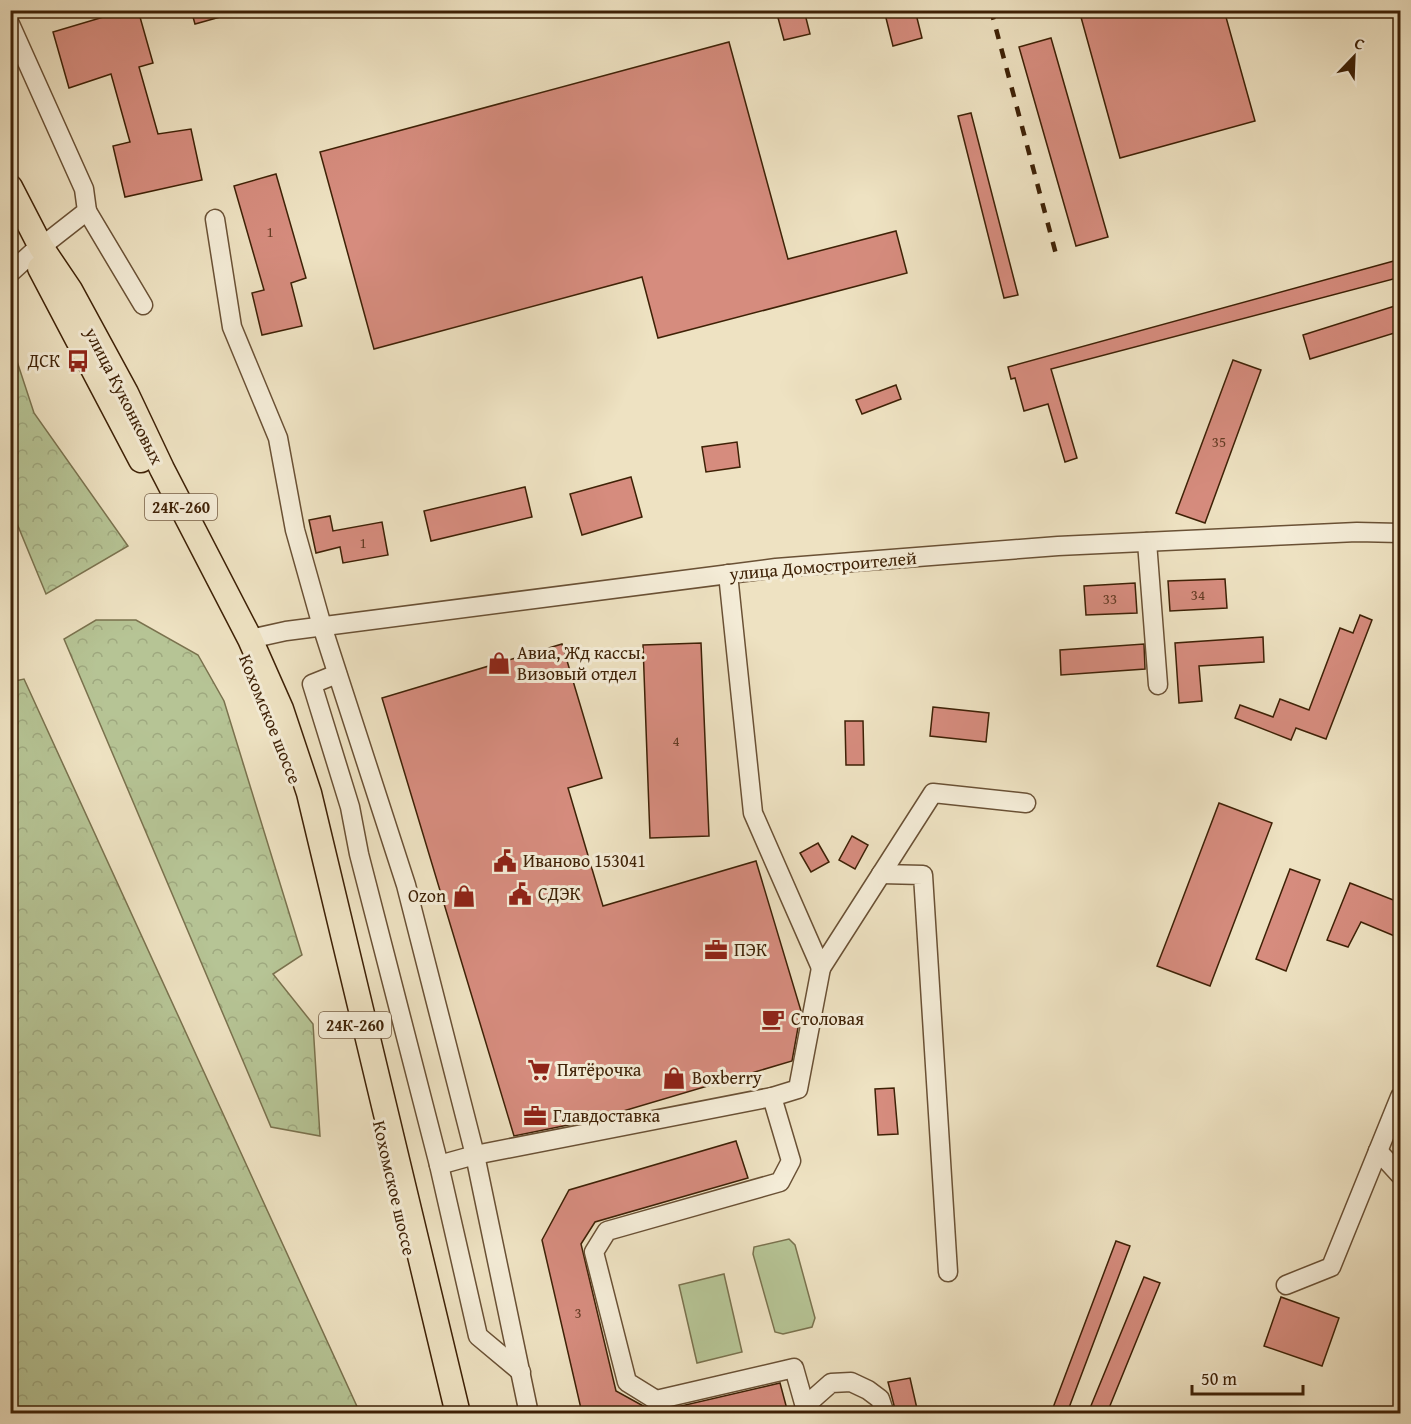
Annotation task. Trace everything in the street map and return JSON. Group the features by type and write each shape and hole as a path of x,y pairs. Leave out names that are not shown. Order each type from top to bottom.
{"main road":[{"name":"улица Куконковых","path":"10,187 37,250"},
{"name":"улица Куконковых","path":"10,213 70,291 126,393 244,641"},
{"name":"Кохомское шоссе","path":"244,641 289,757 301,797 448,1413"},
{"name":"Кохомское шоссе","path":"244,641 281,709 309,793 458,1413"}],"street":[{"path":"10,24 84,189 87,211 143,305"},
{"path":"10,273 87,211"},
{"path":"215,219 231,327 279,438 295,530 322,626 406,885 475,1155 530,1413"},
{"name":"улица Домостроителей","path":"244,641 322,626 776,568 1035,548 1357,532 1401,533"},
{"path":"1147,542 1158,685"},
{"path":"728,574 753,813 820,968"},
{"path":"337,674 312,684 350,807 359,854 439,1164 478,1336 521,1372"},
{"path":"439,1164 772,1097 798,1089 820,968 933,793 1026,803"},
{"path":"881,873 923,875 948,1272"},
{"path":"772,1097 791,1161 780,1182 607,1231 594,1252 627,1382 656,1400 794,1368 806,1410"},
{"path":"1286,1285 1331,1267 1401,1097"},
{"path":"1378,1151 1401,1175"},
{"path":"806,1410 831,1383 851,1382 880,1399 885,1413"}],"green space":[{"path":"10,340 34,413 128,546 46,594 11,509"},
{"path":"96,620 136,620 198,655 224,701 302,955 273,974 313,1024 320,1136 271,1127 64,639"},
{"path":"24,679 360,1413 11,1413 10,682"},
{"path":"789,1239 795,1245 815,1318 812,1327 783,1334 775,1332 753,1254 754,1247"},
{"path":"724,1274 742,1352 697,1363 679,1285"}],"building":[{"path":"127,10 138,10 153,63 139,67 158,134 191,129 202,180 125,197 113,146 130,142 111,74 69,88 53,32"},
{"path":"191,10 230,10 231,14 195,24"},
{"path":"789,10 804,10 810,34 784,40 777,14"},
{"path":"884,10 915,10 922,38 893,46"},
{"path":"1079,10 1224,10 1255,121 1120,158"},
{"path":"1051,38 1108,237 1076,246 1019,47"},
{"path":"729,42 788,259 896,231 907,273 658,338 642,277 374,349 320,152"},
{"path":"971,113 1018,295 1004,298 958,116"},
{"path":"276,174 306,278 291,283 302,326 262,335 252,293 264,290 234,186"},
{"path":"1401,259 1401,277 1051,369 1077,458 1065,462 1048,404 1024,411 1015,378 1011,379 1008,367"},
{"path":"1401,304 1401,331 1310,359 1303,335"},
{"path":"1233,360 1261,370 1205,523 1176,513"},
{"path":"896,385 901,399 862,414 856,400"},
{"path":"737,442 740,467 706,472 702,447"},
{"path":"631,477 642,517 582,535 570,494"},
{"path":"525,487 532,517 431,541 424,511"},
{"path":"330,516 333,531 382,522 388,555 343,563 340,547 316,553 309,520"},
{"path":"1225,579 1227,608 1170,611 1168,581"},
{"path":"1135,583 1137,613 1086,615 1084,586"},
{"path":"1360,615 1372,620 1326,739 1296,728 1291,740 1235,718 1240,705 1273,717 1280,699 1309,710 1340,628 1353,633"},
{"path":"1263,637 1264,662 1199,666 1202,701 1179,703 1175,643"},
{"path":"701,643 709,836 650,838 643,645"},
{"path":"562,644 602,778 568,788 603,906 756,861 801,1011 792,1061 593,1120 514,1136 382,698"},
{"path":"1144,644 1145,669 1061,675 1060,650"},
{"path":"933,707 989,713 986,742 930,736"},
{"path":"845,721 863,721 864,765 846,765"},
{"path":"1219,803 1272,823 1210,986 1157,966"},
{"path":"852,836 868,845 855,869 839,860"},
{"path":"818,843 829,862 811,872 800,853"},
{"path":"1290,869 1320,880 1286,971 1256,959"},
{"path":"1350,883 1401,903 1401,929 1397,937 1361,922 1348,947 1327,940"},
{"path":"894,1088 898,1134 878,1135 875,1089"},
{"path":"736,1141 748,1178 595,1222 581,1244 616,1391 656,1413 582,1413 542,1240 569,1190"},
{"path":"1116,1241 1130,1246 1067,1413 1051,1413"},
{"path":"1144,1277 1160,1283 1107,1413 1088,1413"},
{"path":"1281,1297 1339,1318 1322,1366 1264,1346"},
{"path":"910,1378 918,1413 896,1413 888,1382"},
{"path":"780,1383 788,1413 668,1413 668,1409"}],"railway":[{"path":"991,10 1057,258"}],"place":[{"name":"ДСК","path":"78,361"},
{"name":"Авиа, Жд кассы. Визовый отдел","path":"499,663"},
{"name":"Иваново 153041","path":"505,861"},
{"name":"СДЭК","path":"520,894"},
{"name":"Ozon","path":"464,896"},
{"name":"ПЭК","path":"716,950"},
{"name":"Столовая","path":"773,1019"},
{"name":"Пятёрочка","path":"539,1070"},
{"name":"Boxberry","path":"674,1078"},
{"name":"Главдоставка","path":"535,1116"}]}
